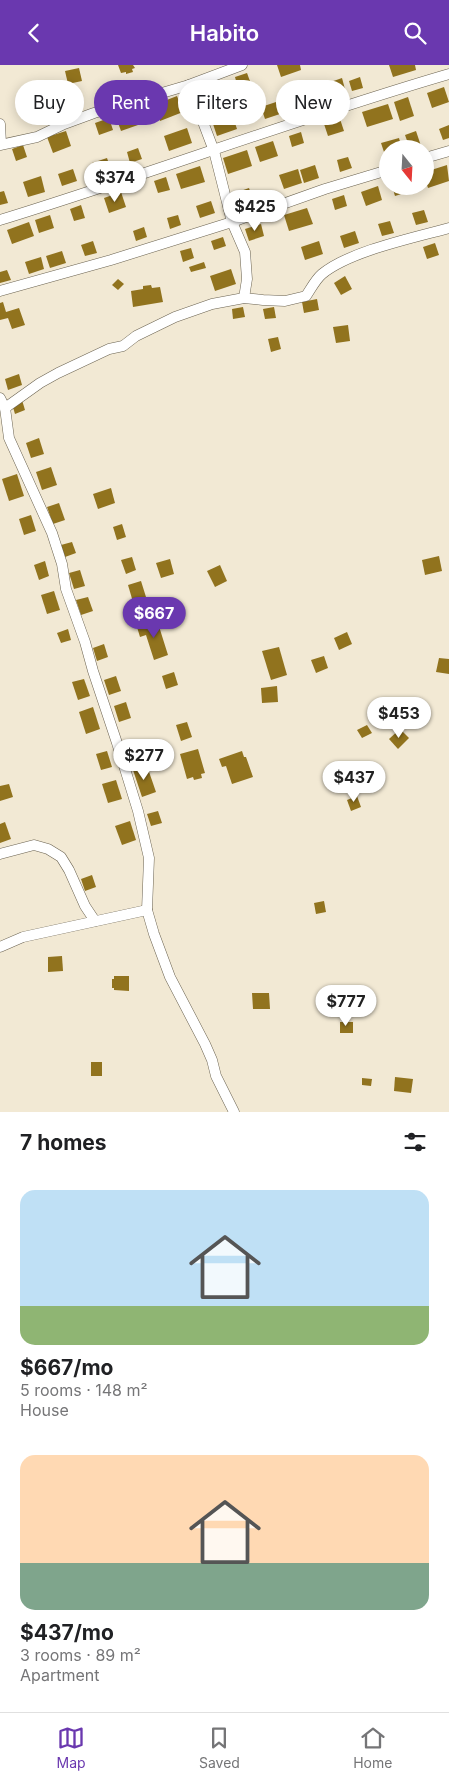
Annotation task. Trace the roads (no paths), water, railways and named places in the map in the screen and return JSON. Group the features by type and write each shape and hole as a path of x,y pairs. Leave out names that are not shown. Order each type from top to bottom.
{"street":[{"path":"203,80 242,65"},
{"path":"0,220 214,151 339,108 449,74"},
{"path":"0,123 1,144 38,137 64,124 94,113 178,88"},
{"path":"205,125 214,151 232,222 244,251 247,279 244,298"},
{"path":"434,155 449,151"},
{"path":"0,291 111,260 379,173"},
{"path":"234,1112 216,1076 205,1044 170,977 158,946 148,911 149,858 138,811 85,642 66,589 62,564 52,533 5,440 2,403 58,373 109,349 123,346 154,326 212,304 244,298 263,301 285,301 306,296 321,275 342,262 374,249 449,228"},
{"path":"0,854 34,845 48,849 61,857 85,906 95,921"},
{"path":"0,947 23,937 148,911"}]}
